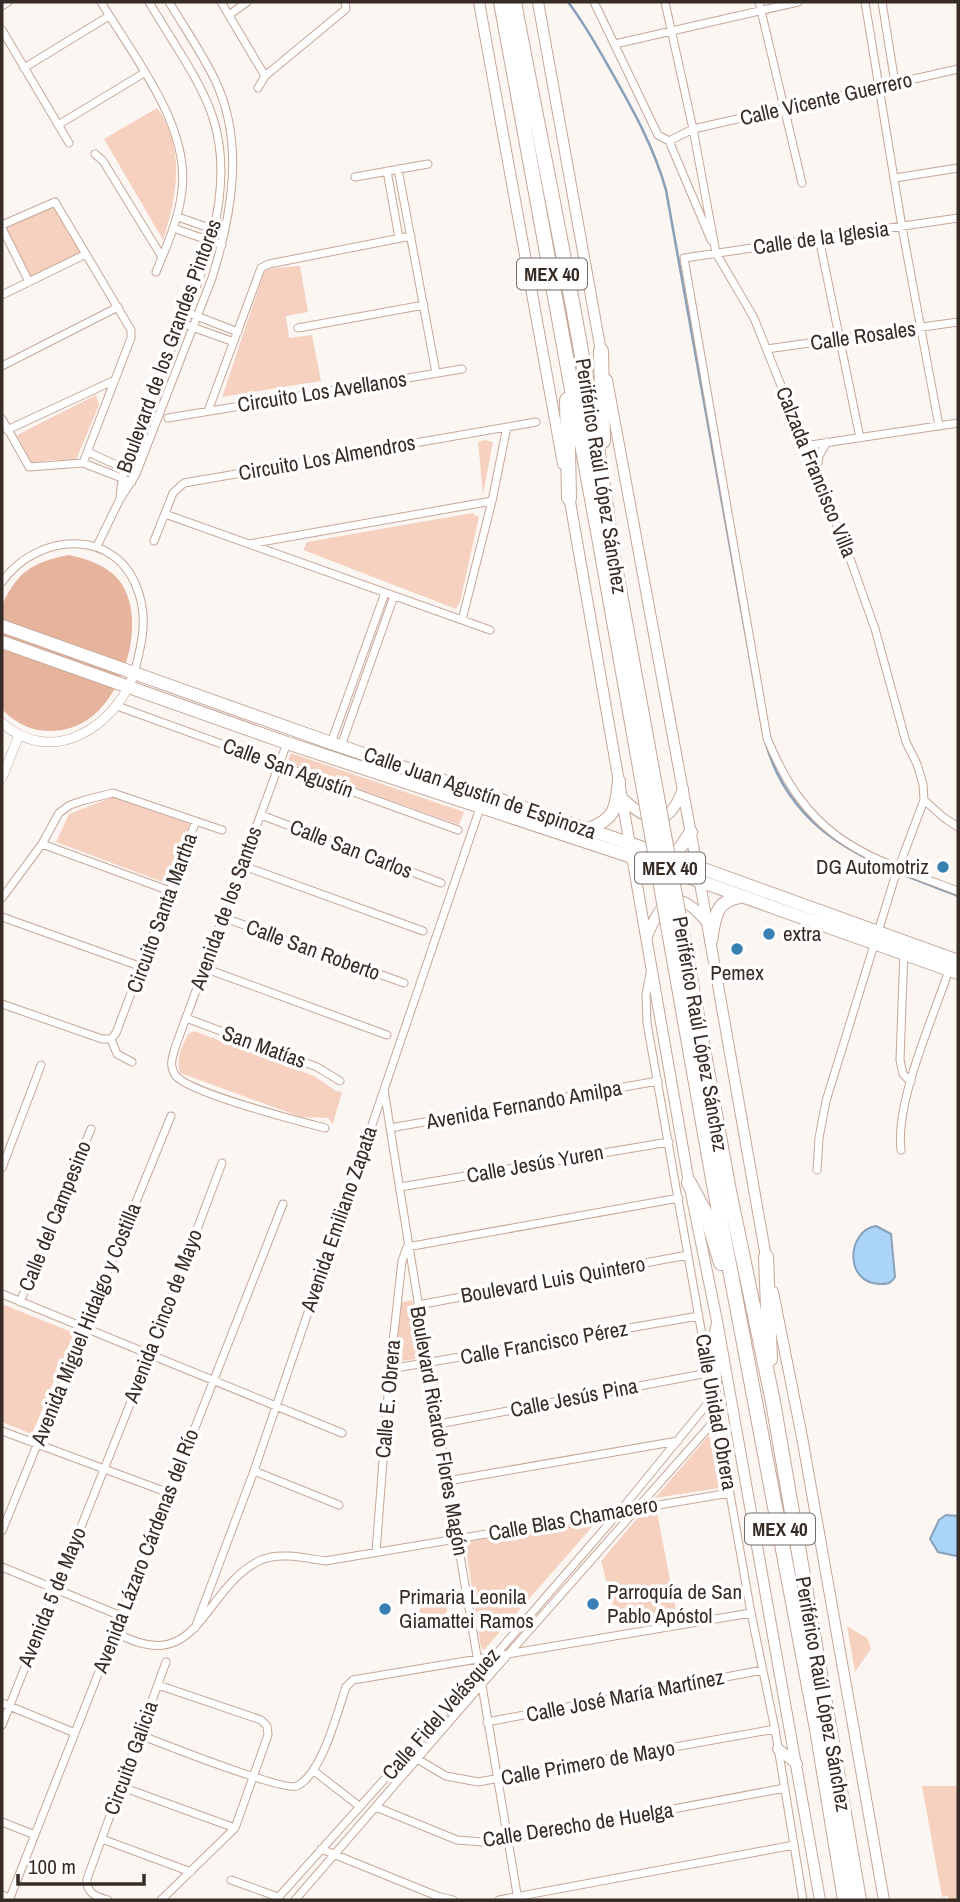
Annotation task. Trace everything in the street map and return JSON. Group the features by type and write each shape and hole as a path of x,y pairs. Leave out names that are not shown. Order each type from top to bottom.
{"highway":[{"name":"Periférico Raúl López Sánchez","path":"501,2 564,346 606,546 722,1190 744,1337 817,1729 847,1869 859,1900"},
{"name":"Periférico Raúl López Sánchez","path":"514,2 604,485 606,546"},
{"path":"564,346 569,499"},
{"path":"601,351 604,485"},
{"path":"690,1183 707,1216 744,1337"},
{"name":"Periférico Raúl López Sánchez","path":"722,1190 772,1402 847,1869 845,1900"},
{"path":"766,1257 772,1402"}],"main road":[{"name":"Periférico Raúl López Sánchez","path":"479,2 820,1900"},
{"path":"538,2 698,867 766,1257 802,1437 884,1900"},
{"name":"Calle Juan Agustín de Espinoza","path":"2,626 336,744 670,857 878,938"},
{"name":"Calle Juan Agustín de Espinoza","path":"2,642 287,743 741,897 878,938 955,965"},
{"path":"589,830 604,823 613,814 619,781"},
{"path":"463,787 480,808 503,800"},
{"path":"622,798 639,813 656,819 673,811 683,789"},
{"path":"670,857 691,832"},
{"path":"710,941 715,917 722,904 741,897"},
{"path":"646,937 658,910 672,901 686,902 707,922"},
{"path":"713,1397 717,1384 713,1346 717,1321"},
{"path":"778,1749 797,1764"}],"street":[{"path":"2,6 8,2"},
{"path":"101,2 168,114 179,139 183,189 178,217 156,272"},
{"name":"Boulevard de los Grandes Pintores","path":"120,499 123,468 186,312 211,241 219,202 221,163 213,117 204,96 149,2"},
{"name":"Boulevard de los Grandes Pintores","path":"97,546 120,499 136,474 193,327 225,233 233,161 230,123 215,78 169,2"},
{"path":"221,2 265,76"},
{"path":"229,15 247,2"},
{"path":"258,88 265,76 346,9 345,2"},
{"path":"594,2 657,135 669,141 716,253"},
{"name":"Calzada Francisco Villa","path":"665,2 693,129 716,253 737,285 768,349 875,629 905,742 917,764 923,784 924,800"},
{"path":"759,2 802,183"},
{"path":"615,44 799,2"},
{"path":"865,2 901,227 939,426"},
{"path":"882,2 895,83"},
{"path":"24,68 109,16"},
{"path":"2,30 69,143"},
{"name":"Calle Vicente Guerrero","path":"669,141 693,129 958,69"},
{"path":"58,125 144,73"},
{"path":"95,154 103,161 162,257"},
{"path":"355,177 428,164"},
{"path":"895,178 958,168"},
{"name":"Circuito Los Avellanos","path":"398,169 436,373"},
{"path":"387,172 398,239"},
{"path":"29,282 2,227 55,202 132,334 83,463"},
{"path":"178,217 225,233"},
{"name":"Calle de la Iglesia","path":"898,869 839,838 813,816 780,770 767,738 684,258 958,218"},
{"path":"173,228 222,245"},
{"name":"Circuito Los Avellanos","path":"208,411 259,272 265,265 411,236"},
{"path":"819,238 860,438"},
{"path":"2,295 86,254"},
{"path":"298,328 424,305"},
{"path":"2,366 118,307"},
{"path":"186,312 237,332"},
{"name":"Calle Rosales","path":"768,349 958,321"},
{"path":"181,323 234,342"},
{"name":"Circuito Los Avellanos","path":"168,418 462,369"},
{"path":"7,430 115,380"},
{"path":"2,419 29,467 83,463 132,482"},
{"name":"Circuito Los Almendros","path":"154,541 173,493 184,483 536,422"},
{"path":"804,446 958,423"},
{"path":"462,620 492,501 507,427"},
{"path":"816,474 819,456 827,442"},
{"path":"88,452 136,474"},
{"path":"248,544 492,501"},
{"path":"165,514 490,630"},
{"path":"2,582 25,558 42,550 77,544 97,546 122,563 131,574 140,594 144,630 129,687 107,718 92,729 63,741 47,742 19,735 2,723"},
{"path":"336,744 385,593"},
{"path":"336,744 394,596"},
{"path":"372,629 381,632"},
{"name":"Calle San Agustín","path":"117,706 458,830"},
{"path":"2,778 19,735"},
{"name":"Avenida de los Santos","path":"287,743 172,1059 174,1074 184,1083 252,1108 325,1128"},
{"name":"Circuito Santa Martha","path":"2,898 42,844 59,813 85,800 113,793 196,821 142,967 116,1033 111,1039"},
{"path":"817,1170 819,1138 826,1101 894,880 924,800 958,827"},
{"name":"Avenida Emiliano Zapata","path":"195,1628 254,1471 480,808"},
{"name":"Calle San Carlos","path":"261,815 441,883"},
{"path":"196,821 222,830"},
{"path":"42,844 170,891"},
{"path":"242,865 423,931"},
{"path":"898,869 958,891"},
{"path":"2,917 142,967"},
{"name":"Calle San Roberto","path":"222,917 404,983"},
{"path":"904,947 900,1064 903,1074 911,1082"},
{"name":"Calle Unidad Obrera","path":"651,965 646,1010 716,1419 775,1729 803,1900"},
{"path":"901,1150 900,1122 911,1082 955,965"},
{"path":"204,968 387,1035"},
{"path":"2,1004 102,1039 111,1039 117,1054 132,1062"},
{"name":"San Matías","path":"186,1018 317,1067 340,1082"},
{"path":"2,1168 41,1065"},
{"name":"Avenida Fernando Amilpa","path":"390,1128 658,1081"},
{"name":"Boulevard Ricardo Flores Magón","path":"384,1086 407,1247 429,1362 517,1899"},
{"name":"Avenida Miguel Hidalgo y Costilla","path":"2,1531 172,1116"},
{"name":"Calle del Campesino","path":"20,1302 90,1129"},
{"name":"Calle Jesús Yuren","path":"400,1187 669,1142"},
{"name":"Avenida Cinco de Mayo","path":"103,1469 150,1354 222,1163"},
{"path":"407,1247 680,1198"},
{"name":"Avenida Lázaro Cárdenas del Río","path":"6,1897 35,1835 283,1204"},
{"name":"Calle E. Obrera","path":"376,1552 390,1369 401,1261 407,1247"},
{"name":"Boulevard Luis Quintero","path":"418,1305 688,1255"},
{"path":"2,1294 342,1433"},
{"name":"Calle Francisco Pérez","path":"390,1369 699,1316"},
{"name":"Calle Jesús Pina","path":"439,1424 708,1373"},
{"name":"Calle Fidel Velásquez","path":"277,1899 479,1674 620,1511 713,1397"},
{"name":"Calle Fidel Velásquez","path":"295,1900 716,1419"},
{"path":"2,1431 169,1493"},
{"path":"447,1481 679,1441"},
{"name":"Avenida 5 de Mayo","path":"2,1725 6,1704 103,1469"},
{"path":"254,1471 339,1505"},
{"name":"Calle Blas Chamacero","path":"195,1628 232,1582 252,1565 264,1559 277,1556 325,1561 730,1493"},
{"path":"2,1567 121,1616"},
{"path":"140,1735 254,1777 288,1788 295,1787 314,1770 350,1681 751,1613"},
{"path":"115,1632 143,1644 163,1645 177,1641 195,1628"},
{"name":"Circuito Galicia","path":"108,1900 91,1893 87,1884 166,1662"},
{"name":"Calle José María Martínez","path":"487,1721 763,1670"},
{"name":"Circuito Galicia","path":"158,1685 261,1720 267,1726 268,1734 235,1828 161,1900"},
{"path":"6,1704 75,1733"},
{"name":"Calle Primero de Mayo","path":"407,1753 456,1779 478,1782 775,1729"},
{"path":"314,1770 359,1806"},
{"path":"122,1787 235,1828"},
{"name":"Calle Derecho de Huelga","path":"376,1807 457,1840 483,1842 508,1840 785,1788"},
{"path":"2,1822 35,1835"},
{"path":"102,1839 191,1872"},
{"path":"499,1900 517,1899 794,1845"},
{"path":"321,1849 453,1900"},
{"path":"231,1880 277,1899"}],"shaded area":[{"path":"157,108 172,139 176,172 172,207 163,240 104,139"},
{"path":"55,203 83,254 30,279 2,226"},
{"path":"300,266 308,312 286,316 289,338 312,335 321,381 222,397 265,269"},
{"path":"96,395 99,405 76,460 31,463 17,435"},
{"path":"478,442 493,442 483,494"},
{"path":"472,513 479,517 460,602 456,609 303,550 307,542"},
{"path":"69,555 103,567 113,574 125,590 131,609 132,632 128,655 121,677 110,697 96,713 70,728 38,730 18,722 2,709 2,605 14,584 28,570 46,561"},
{"path":"291,753 464,812 459,825 287,763"},
{"path":"113,797 190,824 168,884 56,842 69,814"},
{"path":"194,1031 314,1076 336,1091 342,1092 333,1124 328,1118 301,1117 180,1073 179,1057 182,1048 188,1034"},
{"path":"412,1300 423,1358 395,1362 399,1303"},
{"path":"2,1304 74,1333 32,1434 2,1422"},
{"path":"709,1435 719,1488 655,1498"},
{"path":"657,1512 677,1616 618,1625 601,1561 640,1515"},
{"path":"596,1522 593,1526 484,1650 481,1648 465,1542"},
{"path":"424,1598 448,1606 444,1620 419,1612"},
{"path":"847,1626 868,1639 871,1649 855,1672"},
{"path":"922,1786 958,1786 958,1900 942,1897"}],"water":[{"path":"876,1226 891,1234 895,1277 886,1284 869,1282 860,1275 853,1256 859,1237"},
{"path":"946,1515 958,1516 956,1556 938,1552 930,1539 939,1520"}],"waterway":[{"path":"568,2 591,36 635,114 666,190 763,731"},
{"path":"766,744 779,777 796,804 817,826 868,859 958,896"}],"place":[{"name":"DG Automotriz","path":"943,867"},
{"name":"extra","path":"769,934"},
{"name":"Pemex","path":"737,949"},
{"name":"Parroquía de San Pablo Apóstol","path":"593,1604"},
{"name":"Primaria Leonila Giamattei Ramos","path":"385,1609"}]}
